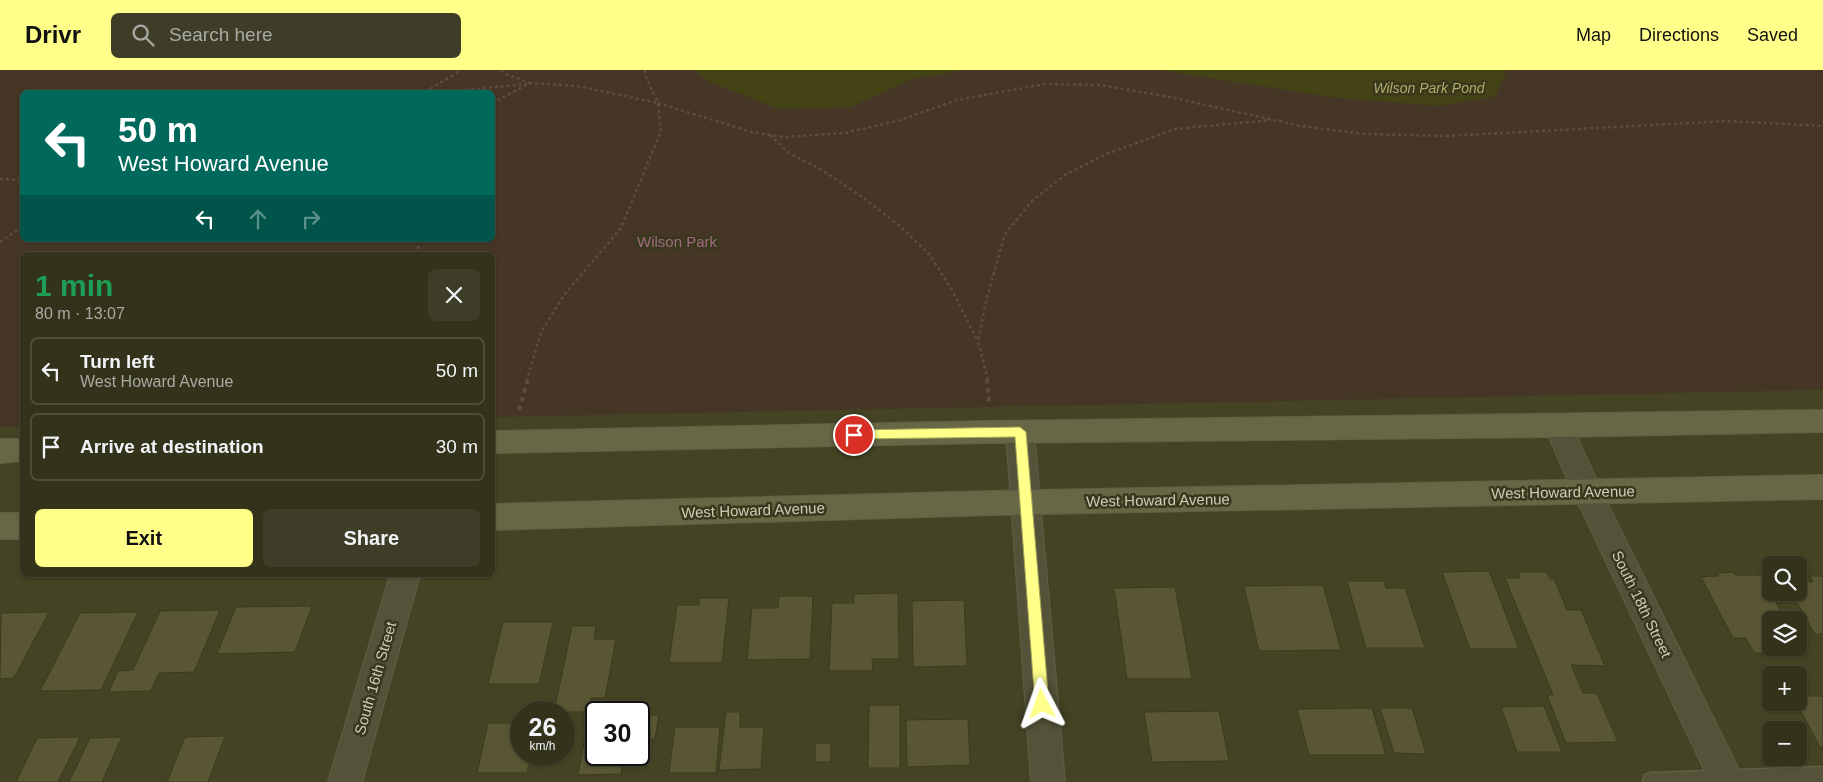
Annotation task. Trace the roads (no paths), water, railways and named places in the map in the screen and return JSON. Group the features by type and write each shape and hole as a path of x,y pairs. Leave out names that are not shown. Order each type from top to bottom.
{"main road":[{"path":"495,442 989,432 1558,426 1823,421"},
{"path":"0,451 20,450"},
{"name":"West Howard Avenue","path":"495,517 1027,502 1823,487"},
{"path":"0,526 20,526"}],"street":[{"name":"South 18th Street","path":"1558,426 1587,492 1727,781"},
{"path":"1020,432 1048,782"},
{"name":"South 16th Street","path":"345,782 404,577"}],"lane":[{"path":"1652,782 1727,781 1823,776"}],"water":[{"path":"694,70 965,70 912,79 850,107 779,109 708,81"},
{"name":"Wilson Park Pond","path":"1160,70 1507,70 1496,96 1439,106 1330,97"}],"park label":[{"name":"Wilson Park","path":"677,241"}]}
